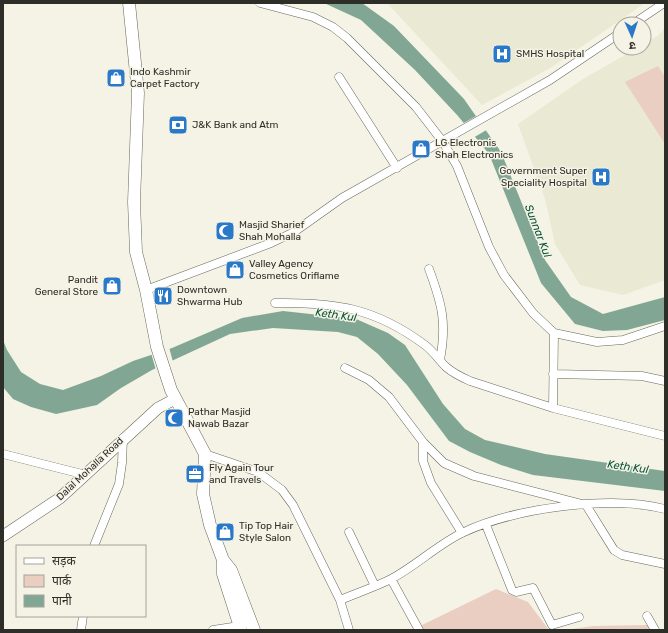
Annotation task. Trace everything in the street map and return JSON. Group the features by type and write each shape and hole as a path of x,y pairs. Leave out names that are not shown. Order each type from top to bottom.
{"main road":[{"path":"129,3 138,93 134,202 136,252 146,290 157,347 173,394 205,454 203,494 210,525 223,560 231,570 254,630"},
{"path":"223,560 223,574 240,628"}],"street":[{"path":"260,3 313,17 333,27 347,38 416,107 443,142 457,166 486,241 504,275 533,313 554,333 597,342 623,340 665,326"},
{"path":"645,16 664,3"},
{"path":"146,290 271,243 294,232 342,198 456,135 550,80 612,38"},
{"path":"339,77 397,168"},
{"path":"429,269 442,308 444,329 440,360"},
{"path":"276,303 307,302 359,310 385,319 408,333 427,346 457,375 470,381 552,408 665,436"},
{"path":"552,408 554,333"},
{"path":"345,368 368,380 389,397 423,442 444,463 474,476 586,505 614,550 622,555 665,564"},
{"path":"554,374 642,376 665,381"},
{"name":"Dalal Mohalla Road","path":"3,536 60,498 173,394"},
{"path":"94,545 119,484 124,438"},
{"path":"423,442 423,461 430,483 462,533"},
{"path":"3,454 86,475"},
{"path":"205,454 258,472 282,490 293,505 340,600 349,630"},
{"path":"340,600 391,579 462,533 514,515 586,505 626,503 665,509"},
{"path":"486,525 512,590 516,592 533,588 552,625 579,617"},
{"path":"349,532 375,586"},
{"path":"391,579 419,630"},
{"path":"647,616 655,630"},
{"path":"81,630 83,617"},
{"path":"213,630 240,628"}],"shaded area":[{"name":"SMHS Hospital","path":"387,3 645,3 626,16 612,16 612,26 552,67 482,105"},
{"name":"Government Super Speciality Hospital","path":"665,28 665,280 623,295 580,285 555,244 545,199 518,124 583,79 623,56 652,56 652,39 659,35"}],"green space":[{"path":"658,66 665,77 665,144 625,82"},
{"path":"496,589 528,602 549,630 422,630 420,626"},
{"path":"648,625 656,630 565,630 593,626"}],"water":[{"path":"324,3 362,3 394,26 464,99 501,152 545,260 571,297 603,314 665,297 665,320 627,330 603,331 575,324 541,283 489,154 458,116 415,70 361,20"},
{"name":"Keth Kul","path":"283,311 356,319 388,333 405,345 443,404 465,429 485,440 545,454 665,471 665,491 533,475 501,465 470,452 449,441 407,385 378,354 357,337 338,332 273,328 230,334 152,370 121,388 97,405 56,414 31,407 13,399 3,387 3,340 7,350 21,372 40,384 63,390 101,376 133,361 172,348 242,318"}],"pier":[{"path":"478,115 488,129 473,138 462,124"},
{"path":"169,347 173,362 156,370 151,353"}],"place":[{"name":"SMHS Hospital","path":"502,54"},
{"name":"Indo Kashmir Carpet Factory","path":"116,78"},
{"name":"J&K Bank and Atm","path":"178,125"},
{"name":"LG Electronis Shah Electronics","path":"421,149"},
{"name":"Government Super Speciality Hospital","path":"601,177"},
{"name":"Masjid Sharief Shah Mohalla","path":"225,231"},
{"name":"Valley Agency Cosmetics Oriflame","path":"235,270"},
{"name":"Pandit General Store","path":"112,286"},
{"name":"Downtown Shwarma Hub","path":"163,296"},
{"name":"Pathar Masjid Nawab Bazar","path":"174,418"},
{"name":"Fly Again Tour and Travels","path":"195,474"},
{"name":"Tip Top Hair Style Salon","path":"225,532"}],"water label":[{"name":"Sunnar Kul","path":"538,231"}]}
